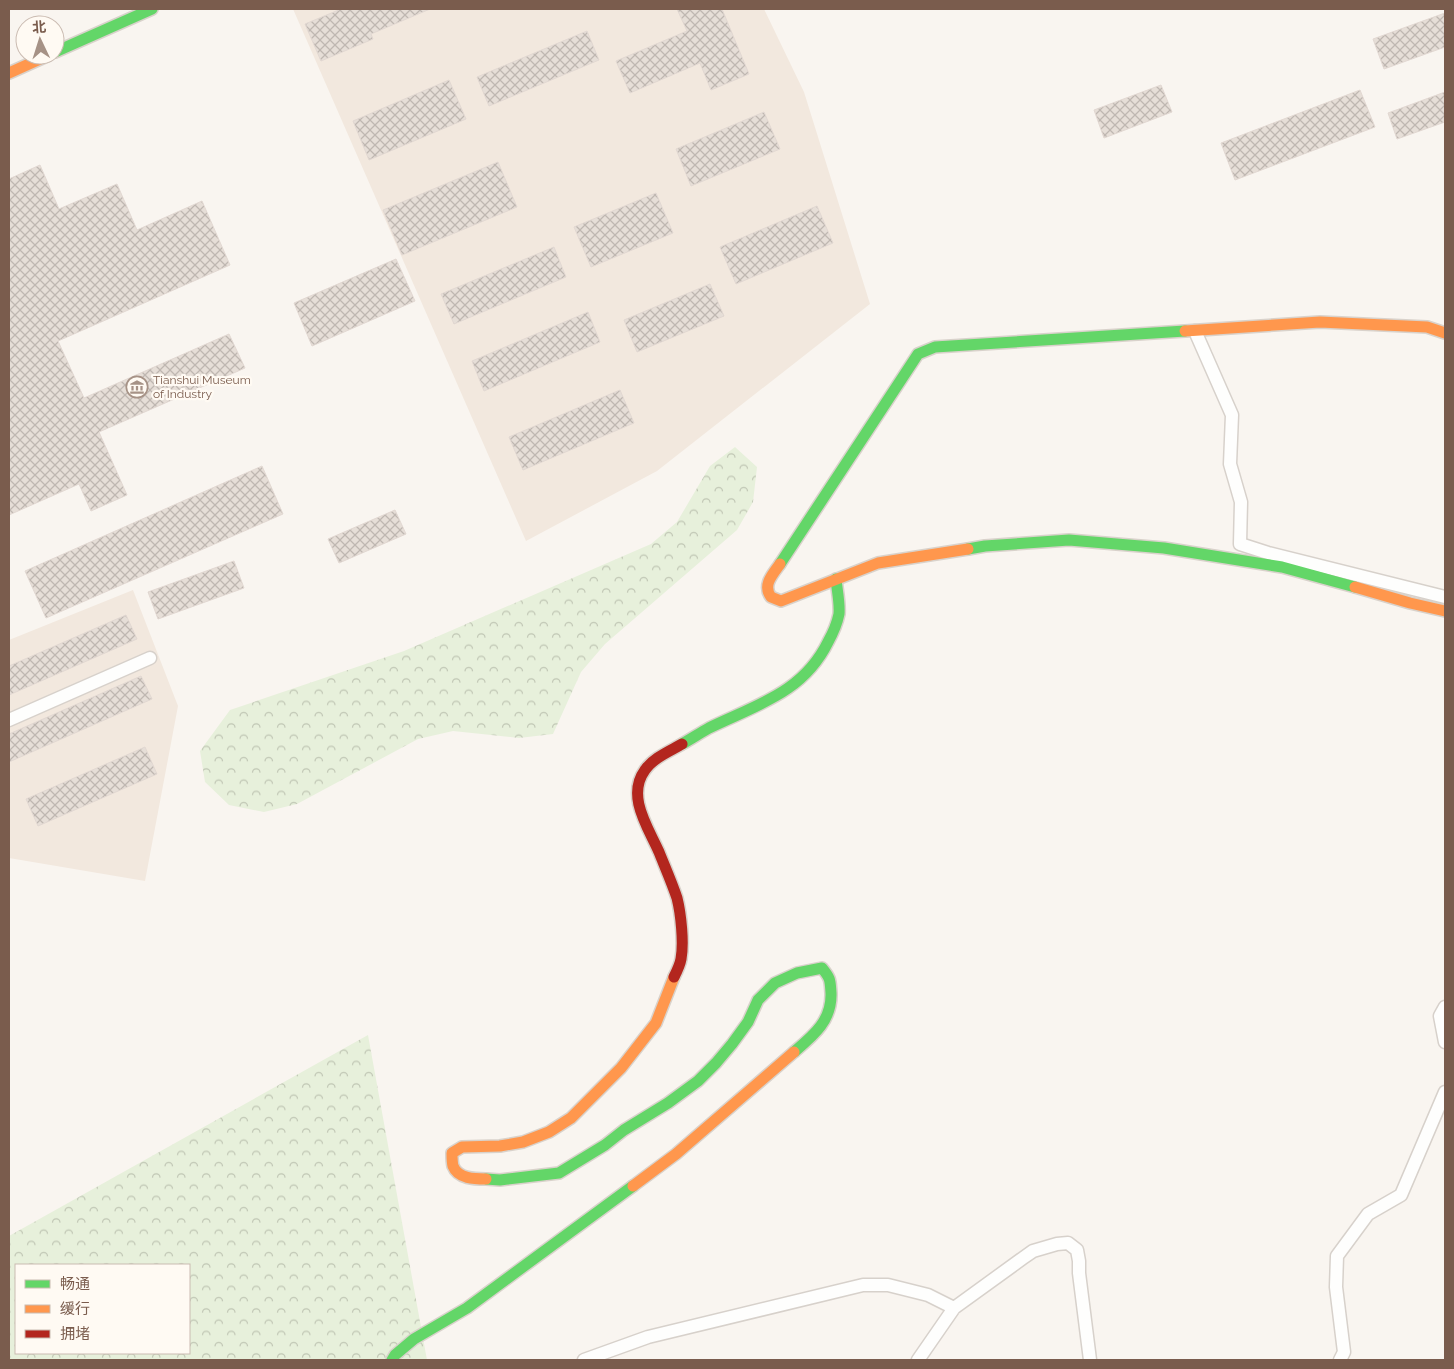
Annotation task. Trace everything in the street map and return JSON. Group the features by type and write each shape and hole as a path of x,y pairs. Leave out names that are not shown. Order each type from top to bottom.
{"street":[{"path":"65,48 152,9"},
{"path":"9,73 27,65"},
{"path":"1445,333 1427,327 1320,322 935,347 918,354 769,580 767,588 773,599 781,601 878,563 985,546 1069,540 1164,548 1282,567 1445,611"},
{"path":"1195,331 1232,415 1230,464 1241,502 1240,544 1268,553 1445,597"},
{"path":"392,1360 394,1355 414,1339 467,1308 676,1154 813,1036 828,1015 832,1003 830,978 822,968 797,973 775,983 766,991 758,1000 748,1022 732,1044 698,1081 668,1103 560,1173 500,1180 473,1179 461,1175 453,1166 452,1153 462,1147 500,1146 523,1142 549,1132 571,1118 621,1068 656,1023 682,960 682,936 676,900 659,852 638,804 640,779 645,769 655,760 708,730 763,704 797,683 806,674 822,653 836,627 839,612 836,579"},
{"path":"9,720 150,658"},
{"path":"1445,1007 1440,1016 1445,1042"},
{"path":"1340,1360 1344,1352 1336,1287 1337,1256 1368,1214 1400,1195 1445,1092"},
{"path":"918,1360 954,1308 1033,1251 1068,1243 1077,1250 1080,1262 1078,1273 1090,1360"},
{"path":"584,1360 648,1336 863,1285 888,1285 928,1294 954,1308"}],"shaded area":[{"path":"293,9 764,9 804,92 870,304 657,471 526,541"},
{"path":"133,590 178,706 145,881 9,858 9,640"}],"green space":[{"path":"735,447 757,467 753,502 737,530 605,644 581,672 553,734 519,738 453,731 418,739 297,804 264,812 229,805 205,782 200,751 230,710 404,651 651,544 677,522 710,466"},
{"path":"368,1035 427,1360 9,1360 9,1236"}],"building":[{"path":"341,9 430,9 371,34 373,39 321,61 305,24"},
{"path":"677,9 722,9 749,74 711,90 700,63 630,93 616,61 687,31"},
{"path":"1445,13 1445,47 1384,69 1373,39"},
{"path":"587,31 599,60 489,106 477,77"},
{"path":"449,80 466,119 369,160 353,121"},
{"path":"1161,85 1172,112 1104,138 1094,110"},
{"path":"1360,90 1375,127 1235,180 1221,143"},
{"path":"1445,92 1445,122 1397,139 1388,113"},
{"path":"764,112 780,149 691,186 676,149"},
{"path":"498,162 517,207 402,255 383,210"},
{"path":"40,165 59,209 117,184 137,230 202,201 230,265 58,341 84,398 229,334 245,368 99,432 127,495 91,511 79,484 9,515 9,179"},
{"path":"656,193 673,233 591,267 574,227"},
{"path":"817,206 833,243 736,284 720,247"},
{"path":"554,247 566,277 454,324 441,294"},
{"path":"396,259 415,301 312,346 294,303"},
{"path":"710,284 724,316 637,352 624,320"},
{"path":"588,312 600,342 484,391 472,361"},
{"path":"620,390 634,423 523,470 509,437"},
{"path":"262,466 283,514 46,618 25,571"},
{"path":"395,510 406,534 339,563 328,539"},
{"path":"234,561 244,588 158,619 148,592"},
{"path":"126,615 137,639 9,695 9,666"},
{"path":"141,676 152,699 9,762 9,734"},
{"path":"145,747 157,774 38,826 26,799"}],"traffic: fast":[{"path":"65,48 152,9"},
{"path":"780,564 918,354 935,347 1185,331"},
{"path":"968,549 1069,540 1164,548 1282,567 1355,587"},
{"path":"682,744 709,728 777,696 805,674 818,659 835,628 839,614 836,579"},
{"path":"486,1179 500,1180 559,1173 605,1145 624,1130 668,1103 698,1081 732,1044 748,1022 758,1000 775,983 797,973 822,968 829,977 830,982 831,993 828,1012 820,1027 794,1052"},
{"path":"392,1360 395,1355 414,1339 467,1308 633,1186"}],"traffic: slow":[{"path":"9,73 27,65"},
{"path":"1185,331 1320,322 1427,327 1445,333"},
{"path":"780,564 772,576 768,588 771,597 781,601 878,563 968,549"},
{"path":"1355,587 1445,611"},
{"path":"486,1179 477,1179 459,1174 453,1166 452,1153 462,1147 500,1146 523,1142 549,1132 571,1118 621,1068 656,1023 674,977"},
{"path":"633,1186 676,1154 794,1052"}],"traffic: jam":[{"path":"674,977 680,964 682,952 682,928 677,898 641,811 638,801 638,790 640,780 648,766 662,755 682,744"}],"place":[{"name":"Tianshui Museum of Industry","path":"137,387"}]}
